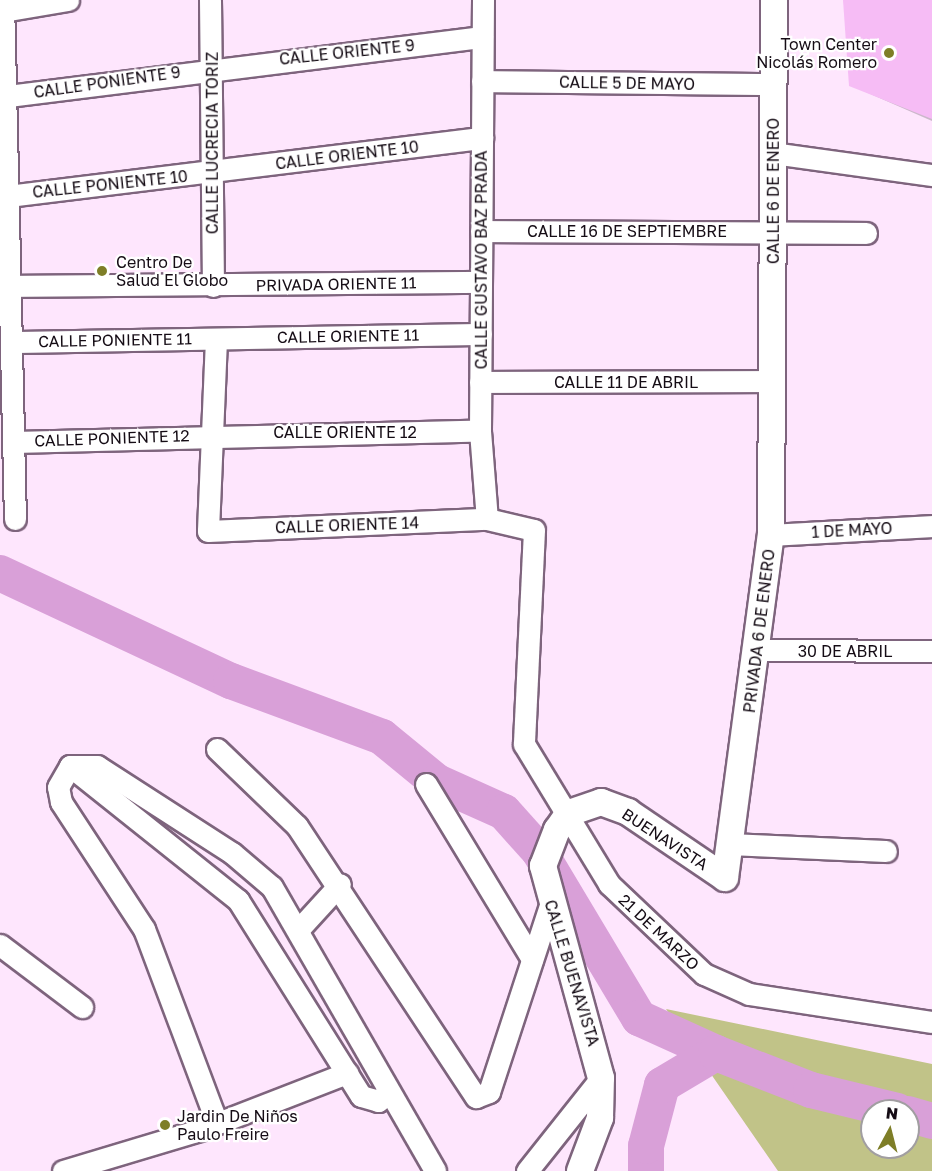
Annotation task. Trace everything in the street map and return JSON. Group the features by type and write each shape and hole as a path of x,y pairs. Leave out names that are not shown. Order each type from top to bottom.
{"street":[{"path":"15,519 14,442 7,421 13,342 8,196 1,97 3,5 68,0"},
{"name":"CALLE LUCRECIA TORIZ","path":"210,0 213,286"},
{"name":"CALLE GUSTAVO BAZ PRADA","path":"483,0 480,431 487,519"},
{"name":"CALLE 6 DE ENERO","path":"772,381 774,0"},
{"name":"CALLE ORIENTE 9","path":"212,67 482,37"},
{"name":"CALLE PONIENTE 9","path":"1,97 212,67"},
{"name":"CALLE 5 DE MAYO","path":"482,81 773,84"},
{"name":"CALLE ORIENTE 10","path":"212,172 482,138"},
{"path":"772,153 932,175"},
{"name":"CALLE PONIENTE 10","path":"8,196 212,172"},
{"name":"CALLE 16 DE SEPTIEMBRE","path":"481,231 866,233"},
{"name":"PRIVADA ORIENTE 11","path":"11,286 481,282"},
{"name":"CALLE ORIENTE 11","path":"216,339 481,334"},
{"path":"210,434 216,339"},
{"name":"CALLE PONIENTE 11","path":"13,342 216,339"},
{"name":"CALLE 11 DE ABRIL","path":"480,382 772,381"},
{"name":"PRIVADA 6 DE ENERO","path":"725,878 758,651 771,535 772,381"},
{"name":"CALLE ORIENTE 12","path":"210,434 480,431"},
{"name":"CALLE PONIENTE 12","path":"14,442 210,434"},
{"name":"CALLE ORIENTE 14","path":"210,434 208,531 487,519 534,531 537,546 524,744 543,783 569,813"},
{"name":"1 DE MAYO","path":"771,535 932,526"},
{"name":"30 DE ABRIL","path":"758,651 932,651"},
{"path":"217,749 297,826 339,884 476,1096 489,1092 550,905"},
{"path":"70,766 97,766 253,868 272,887 435,1171"},
{"path":"70,766 238,900 347,1073 369,1101 389,1092"},
{"path":"70,766 58,787 61,802 144,929 208,1126"},
{"path":"426,784 532,959"},
{"name":"BUENAVISTA","path":"569,813 601,802 628,812 725,878"},
{"name":"CALLE BUENAVISTA","path":"569,813 555,835 543,866 550,905 577,982 601,1078 600,1118 580,1171"},
{"name":"21 DE MARZO","path":"569,813 609,884 704,974 749,994 932,1022"},
{"path":"729,844 886,850"},
{"path":"298,930 339,884"},
{"path":"0,945 82,1007"},
{"path":"63,1171 208,1126 347,1073"},
{"path":"527,1171 601,1078"}],"green space":[{"path":"666,1009 932,1064 932,1171 778,1171"}],"building":[{"name":"Town Center Nicolás Romero","path":"843,0 932,0 932,119 849,86"}],"waterway":[{"path":"0,573 231,681 382,737 437,782 504,812 539,851 639,1018 716,1053"},
{"path":"646,1171 646,1146 662,1085 716,1053 811,1090 860,1102"},
{"path":"920,1118 932,1121"}],"place":[{"name":"Town Center Nicolás Romero","path":"889,53"},
{"name":"Centro De Salud El Globo","path":"102,271"},
{"name":"Jardin De Niños Paulo Freire","path":"165,1125"}]}
